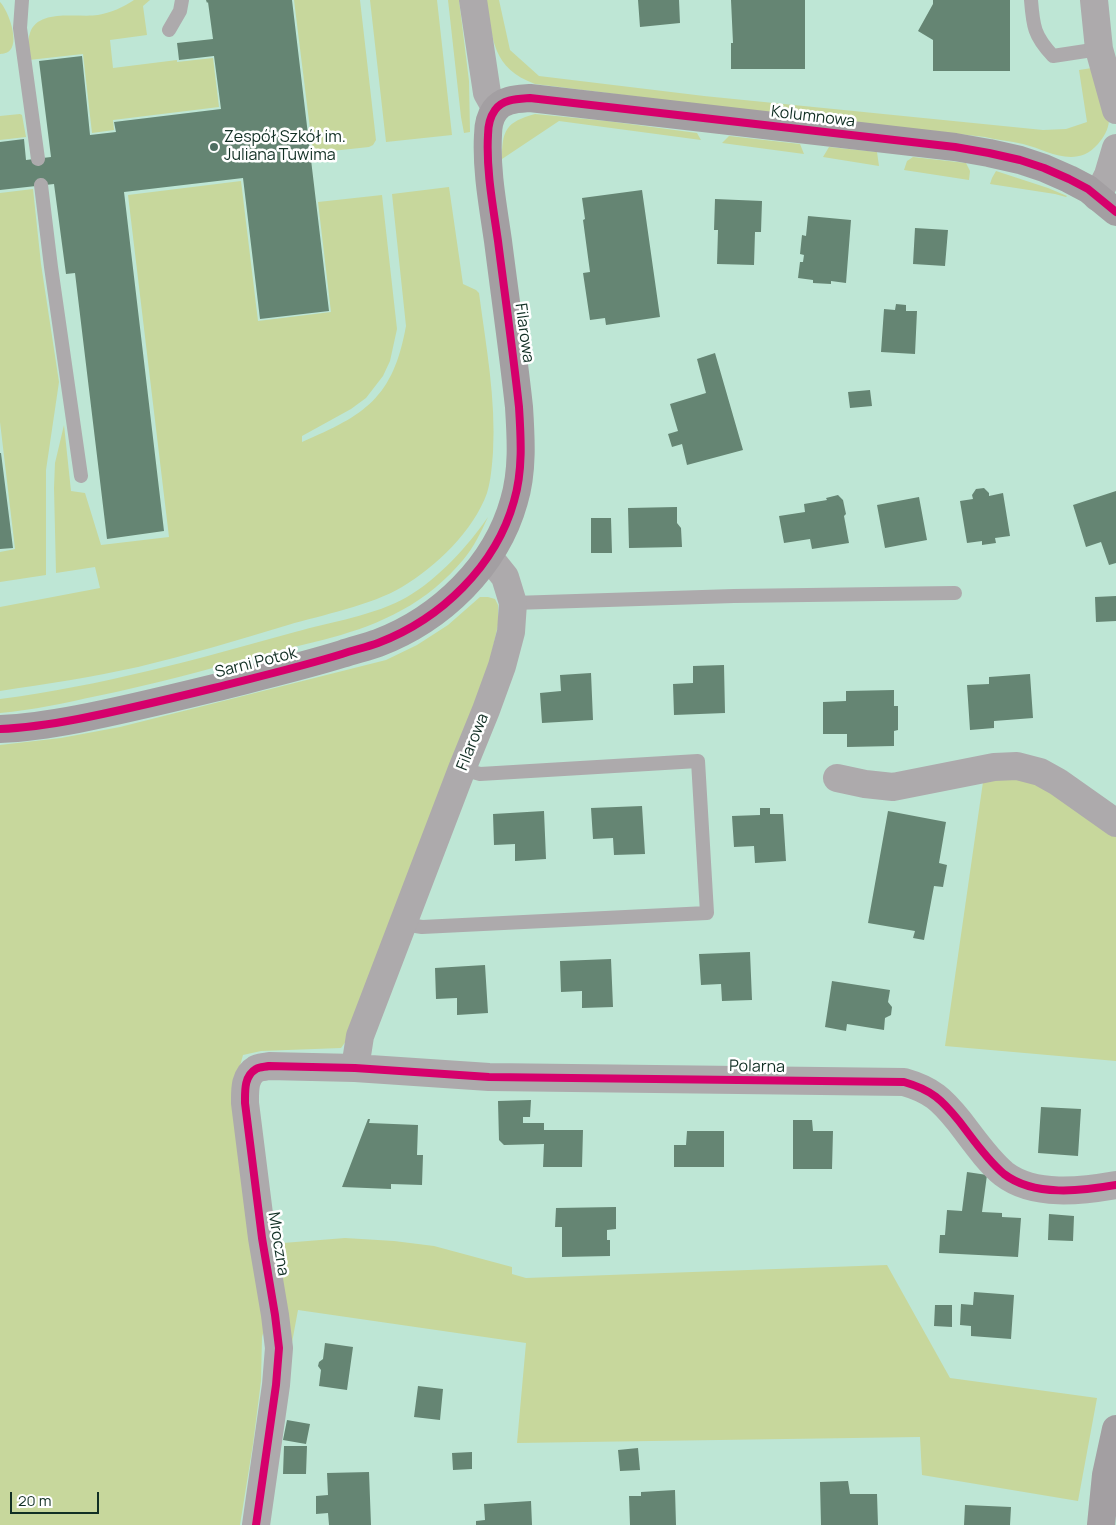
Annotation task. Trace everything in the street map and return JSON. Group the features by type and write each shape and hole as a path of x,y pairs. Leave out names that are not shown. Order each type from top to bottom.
{"street":[{"path":"473,0 487,93 496,109"},
{"path":"1094,0 1099,49 1116,110"},
{"name":"Kolumnowa","path":"496,109 505,102 530,98 955,147 997,154 1044,168 1088,189 1106,204"},
{"name":"Filarowa","path":"355,1068 360,1036 486,710 502,666 511,632 513,603 505,577 489,557 503,532 515,500 520,465 521,435 515,368 490,178 488,134 490,122 496,109"},
{"path":"1106,204 1108,175 1116,148"},
{"name":"Sarni Potok","path":"0,729 27,728 118,711 298,668 379,643 431,614 455,595 489,557"},
{"path":"837,778 893,787 994,767 1017,766 1040,772 1058,782 1116,823"},
{"name":"Mroczna","path":"256,1525 276,1385 279,1348 244,1103 245,1086 249,1077 256,1069 269,1066 355,1068"},
{"name":"Polarna","path":"355,1068 489,1077 904,1082 934,1094 952,1112 998,1168 1017,1182 1030,1187 1061,1190 1088,1190 1116,1184"},
{"path":"1106,1520 1106,1475 1116,1429"}],"lane":[{"path":"22,0 20,28 38,159"},
{"path":"169,30 180,11 182,0"},
{"path":"1031,0 1035,32 1042,45 1053,56 1099,49"},
{"path":"42,185 52,276 81,476"},
{"path":"513,603 955,592"},
{"path":"403,924 422,927 707,913 698,761 480,774 462,769"}],"green space":[{"path":"134,0 150,0 143,6 147,35 110,40 113,68 177,60 177,62 213,58 219,107 113,120 114,130 92,133 83,54 29,60 29,36 34,25 41,20 59,16 98,15 117,9"},
{"path":"294,0 360,0 376,140 373,145 313,153"},
{"path":"370,0 437,0 452,135 386,142"},
{"path":"448,0 459,0 469,81 470,132 464,133 461,117"},
{"path":"486,0 499,0 510,50 539,76 704,96 1043,130 1066,129 1087,122 1079,70 1092,68 1109,121 1107,130 1098,144 1089,152 1071,157 1061,156 1023,144 985,137 535,84 510,70 502,61 493,40"},
{"path":"0,2 12,27 13,42 12,48 8,52 0,54"},
{"path":"535,114 697,133 701,140 559,121 502,159 503,141 508,129 518,120"},
{"path":"22,115 26,137 0,140 0,116"},
{"path":"729,136 800,144 804,154 722,143"},
{"path":"829,147 877,152 879,166 823,157"},
{"path":"913,157 966,163 970,171 969,180 904,170 907,161"},
{"path":"996,171 1048,188 1067,196 990,184"},
{"path":"241,181 258,321 331,312 318,202 382,195 397,329 390,361 383,376 366,398 351,409 302,436 302,442 343,423 359,412 373,401 393,371 406,326 392,194 449,187 463,284 479,293 490,372 494,432 493,452 487,493 481,507 463,534 428,569 402,587 376,599 347,609 138,667 0,691 0,607 100,588 95,567 56,573 55,463 64,425 71,491 85,493 101,545 169,537 128,195"},
{"path":"33,189 41,264 59,382 46,470 46,575 0,582 0,552 15,549 0,422 0,193"},
{"path":"488,517 467,555 443,581 411,605 368,626 332,638 137,687 49,706 0,713 0,699 75,687 149,671 381,609 407,597 441,572 472,539"},
{"path":"480,597 495,599 498,605 498,625 483,691 352,1033 341,1048 261,1051 243,1055 237,1077 268,1316 262,1337 261,1381 240,1525 0,1525 0,745 61,738 120,727 386,660 417,645 448,625"},
{"path":"1017,770 1116,830 1116,1061 945,1046 984,775"},
{"path":"345,1238 434,1246 512,1267 512,1274 526,1278 887,1265 950,1378 1097,1398 1078,1501 922,1475 920,1437 517,1443 526,1343 298,1310 291,1348 272,1251 283,1243"}],"building":[{"path":"206,0 292,0 329,311 260,319 243,178 124,192 164,531 107,539 75,273 66,274 54,184 0,190 0,142 24,139 26,160 51,157 39,61 82,56 90,135 116,132 114,122 221,109 214,56 179,60 177,43 213,39 208,2"},
{"path":"638,0 679,0 680,23 640,27"},
{"path":"731,0 805,0 805,69 731,69 731,43 733,43"},
{"path":"933,0 1010,0 1010,71 933,71 933,40 918,31 933,4"},
{"path":"642,190 660,317 606,325 605,318 590,320 583,273 590,272 582,198"},
{"path":"715,199 762,201 761,232 755,232 754,265 717,264 718,230 714,230"},
{"path":"808,216 851,220 846,283 831,281 831,284 813,283 813,280 798,278 800,262 803,262 804,255 800,254 802,235 806,236"},
{"path":"915,228 948,230 945,266 913,264"},
{"path":"896,304 906,305 906,311 917,311 915,354 881,352 884,309 895,310"},
{"path":"715,353 743,450 687,465 682,444 672,447 668,434 678,431 670,404 706,393 697,359"},
{"path":"870,390 872,406 850,408 848,392"},
{"path":"0,453 13,548 0,549"},
{"path":"984,488 989,493 989,496 1003,493 1010,536 995,538 996,543 982,545 982,541 967,543 960,501 973,499 972,495 976,489"},
{"path":"1116,491 1116,563 1109,565 1101,542 1086,547 1073,505"},
{"path":"838,495 843,500 849,543 812,549 810,539 784,543 779,516 805,512 804,504 827,500 826,498"},
{"path":"919,497 927,540 885,548 877,505"},
{"path":"677,507 677,523 681,528 682,547 629,548 628,508"},
{"path":"591,518 611,518 612,553 591,553"},
{"path":"1116,596 1116,621 1096,622 1095,597"},
{"path":"724,665 725,713 674,715 673,684 693,683 693,666"},
{"path":"591,673 593,720 542,723 540,693 561,691 560,675"},
{"path":"1030,674 1033,718 994,721 994,728 970,730 967,685 989,684 989,677"},
{"path":"894,690 894,706 898,706 898,730 894,731 894,746 847,747 847,734 823,734 823,702 846,701 846,691"},
{"path":"642,806 645,854 614,855 613,838 593,839 591,808"},
{"path":"760,808 770,808 770,814 783,814 786,861 755,863 754,846 734,847 732,816 760,815"},
{"path":"544,811 546,859 515,861 515,844 494,845 493,814"},
{"path":"888,811 946,822 939,863 947,865 943,887 934,886 924,940 913,938 915,931 868,923"},
{"path":"750,952 752,1000 722,1001 721,984 701,985 699,954"},
{"path":"611,959 613,1007 582,1008 582,991 561,992 560,961"},
{"path":"485,965 488,1013 457,1015 457,998 436,999 435,968"},
{"path":"832,981 890,990 888,1002 892,1007 891,1015 885,1018 884,1030 847,1024 846,1031 825,1027"},
{"path":"531,1100 530,1117 523,1117 523,1123 544,1123 544,1130 583,1130 582,1167 543,1167 544,1144 504,1145 499,1140 498,1101"},
{"path":"1041,1107 1081,1109 1078,1156 1038,1153"},
{"path":"368,1119 370,1119 369,1123 418,1125 417,1155 423,1155 422,1185 391,1184 391,1189 342,1187"},
{"path":"793,1120 812,1120 813,1131 833,1131 832,1169 793,1169"},
{"path":"687,1131 724,1131 724,1167 674,1167 674,1145 686,1145"},
{"path":"967,1172 987,1175 982,1212 1002,1213 1002,1217 1021,1218 1018,1257 939,1253 940,1235 945,1235 947,1210 962,1211"},
{"path":"616,1207 616,1229 607,1230 607,1240 610,1240 610,1256 562,1257 562,1227 555,1227 556,1208"},
{"path":"1049,1214 1074,1216 1073,1241 1048,1240"},
{"path":"974,1292 1014,1295 1011,1339 971,1336 971,1326 960,1325 961,1304 973,1305"},
{"path":"935,1305 952,1305 952,1327 934,1326"},
{"path":"325,1343 353,1347 347,1390 319,1386 321,1370 318,1366 319,1362 323,1359"},
{"path":"418,1386 443,1389 440,1420 414,1417"},
{"path":"287,1420 310,1424 306,1444 283,1440"},
{"path":"284,1446 307,1446 306,1474 283,1474"},
{"path":"638,1448 640,1470 620,1471 618,1450"},
{"path":"472,1452 472,1469 453,1470 452,1453"},
{"path":"369,1472 371,1525 329,1525 328,1513 316,1514 316,1496 328,1495 327,1473"},
{"path":"848,1481 850,1494 877,1494 878,1525 821,1525 820,1482"},
{"path":"675,1490 676,1525 630,1525 629,1496 641,1496 641,1492"},
{"path":"531,1501 532,1525 476,1525 476,1521 485,1520 484,1504"},
{"path":"965,1505 1011,1507 1010,1525 964,1525"}],"cycle path":[{"path":"0,729 49,724 129,708 278,672 374,644 401,633 444,605 480,568 506,525 517,490 520,466 519,407 488,161 489,125 493,113 498,106 506,102 530,98 955,147 989,153 1020,160 1069,179 1088,189 1116,212"},
{"path":"256,1525 276,1385 279,1348 262,1238 245,1103 247,1080 257,1068 269,1066 355,1068 489,1077 904,1082 929,1092 942,1102 992,1162 1004,1174 1016,1181 1029,1186 1058,1190 1088,1189 1116,1185"}],"place":[{"name":"Zespół Szkół im. Juliana Tuwima","path":"214,147"}]}
